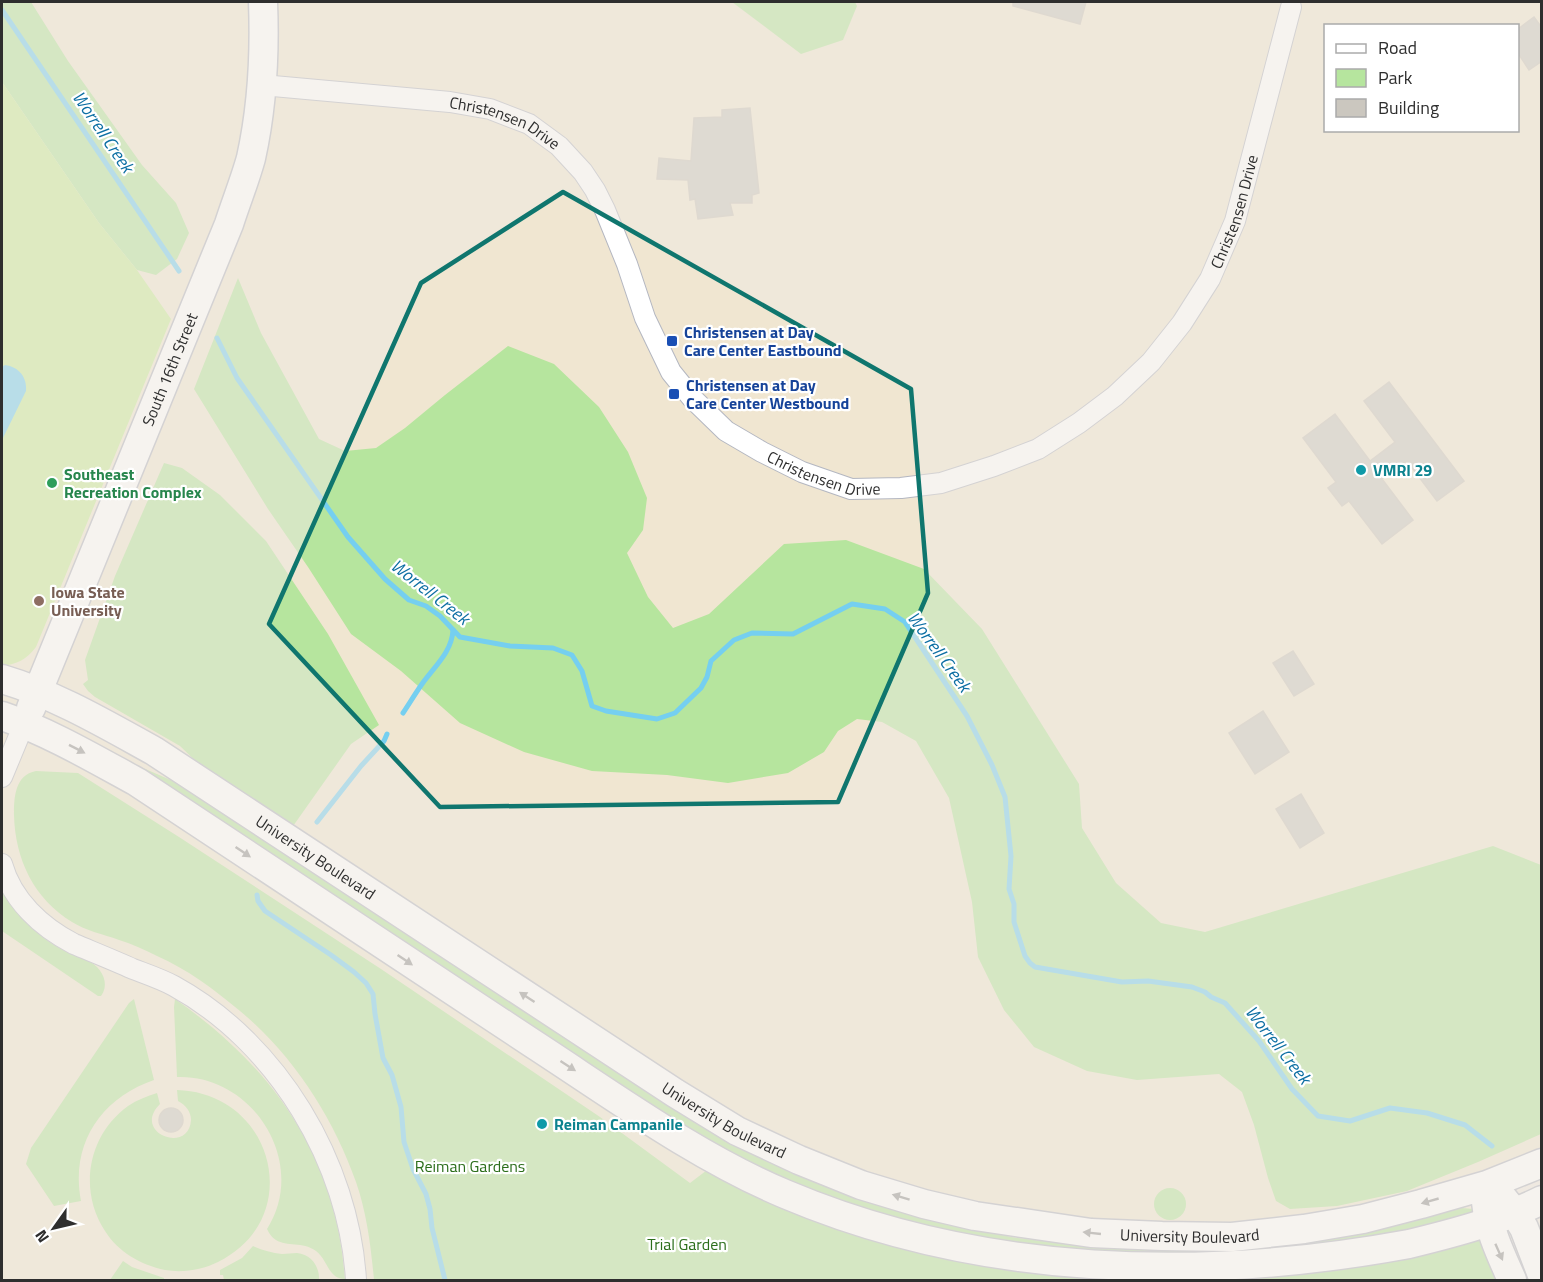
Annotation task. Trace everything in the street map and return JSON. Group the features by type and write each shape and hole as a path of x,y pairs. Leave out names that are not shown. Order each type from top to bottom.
{"main road":[{"name":"South 16th Street","path":"13,720 38,692 230,224 251,158 262,85 263,2"},
{"name":"University Boulevard","path":"2,679 38,692 95,718 153,751 516,990 737,1131 799,1160 861,1185 924,1204 975,1216 1091,1233 1232,1237 1304,1229 1363,1219 1487,1185 1542,1163"},
{"path":"13,720 76,748 137,782 463,998 663,1128 719,1161 784,1194 912,1239 1027,1262 1093,1270 1163,1273 1234,1272 1315,1264 1382,1251 1446,1235 1501,1217 1542,1200"},
{"path":"1487,1185 1502,1197 1501,1217 1495,1241 1512,1281"},
{"path":"1501,1217 1524,1228 1542,1275"}],"street":[{"name":"Christensen Drive","path":"262,85 450,102 490,109 529,124 559,146 583,172 595,190 627,264 645,318 671,372 692,398 726,431 802,472 851,489 901,488 941,483 994,466 1038,448 1079,423 1115,396 1158,354 1182,323 1210,279 1235,221 1291,8"},
{"path":"2,777 13,720"},
{"path":"2,864 4,873 14,890 36,919 74,944 174,986 220,1017 263,1059 295,1101 331,1170 349,1227 356,1281"}],"highlighted area":[{"path":"563,192 911,389 928,593 838,802 440,807 269,624 421,283"}],"shaded area":[{"path":"2,2 1541,2 1542,1163 1487,1185 1512,1280 2,1280"}],"green space":[{"path":"2,2 31,2 68,61 142,165 176,203 189,233 177,259 156,275 137,270 99,223 2,82"},
{"path":"732,2 855,2 857,6 843,40 801,54"},
{"name":"Southeast Recreation Complex","path":"2,82 99,223 137,270 171,319 36,647 21,661 2,666"},
{"path":"238,278 261,333 319,439 345,451 376,448 405,428 508,346 554,364 599,407 628,452 647,498 643,530 627,553 648,597 673,628 709,614 784,544 846,540 924,569 982,629 1079,784 1082,828 1116,883 1161,923 1205,932 1493,846 1541,865 1541,1134 1407,1191 1337,1206 1290,1209 1276,1201 1242,1092 1219,1074 1137,1080 1087,1071 1034,1047 1004,1010 978,957 972,902 949,798 916,741 882,722 857,719 838,731 824,752 788,773 728,783 667,775 592,771 524,752 460,723 401,671 351,634 268,509 194,389"},
{"path":"164,463 182,468 220,495 266,541 328,634 379,725 351,744 291,829 212,777 180,746 95,697 83,684 88,680 85,660 115,576"},
{"path":"143,768 202,796 473,976 926,1217 1011,1237 1121,1249 1159,1250 1446,1209 1473,1209 1474,1215 1386,1241 1123,1264 884,1220 727,1155 140,774"},
{"name":"Reiman Gardens","path":"36,771 78,773 381,969 600,1117 690,1183 719,1161 847,1218 1163,1273 1489,1222 1512,1280 374,1280 363,1206 347,1158 323,1111 294,1067 277,1047 240,1011 190,974 138,947 77,925 59,913 37,890 18,847 14,815 15,794 20,782 29,773"},
{"path":"2,886 13,905 35,931 63,950 97,967 105,981 101,996 2,931"},
{"path":"134,999 154,1080 119,1098 105,1111 85,1142 80,1161 81,1201 54,1206 26,1164 31,1148 129,1003"},
{"path":"175,999 231,1044 255,1068 277,1094 296,1123 326,1185 338,1227 345,1279 335,1276 316,1251 305,1246 280,1242 273,1238 267,1229 278,1203 281,1177 277,1151 266,1127 250,1106 229,1090 204,1080 177,1077"},
{"path":"177,1090 211,1096 237,1112 256,1134 267,1161 270,1189 262,1217 246,1242 212,1265 179,1271 147,1265 116,1245 105,1231 97,1215 90,1181 91,1164 104,1132 114,1118 135,1102 157,1093 160,1104 153,1114 152,1124 157,1131 173,1138 188,1131 190,1114 186,1107 178,1101"},
{"path":"1170,1188 1181,1193 1186,1204 1181,1215 1170,1220 1159,1215 1154,1204 1159,1193"},
{"path":"253,1246 275,1253 297,1253 306,1256 314,1262 319,1280 224,1280 223,1275 220,1275 220,1270 242,1258"},
{"path":"123,1261 132,1267 164,1278 164,1280 110,1280"}],"water":[{"path":"5,365 21,374 25,381 26,391 2,440 2,367"}],"building":[{"path":"1013,2 1086,2 1080,24 1013,6"},
{"path":"1534,17 1542,28 1542,61 1529,70 1519,55 1519,28"},
{"path":"750,108 759,193 752,195 752,203 730,203 733,215 698,219 695,199 690,200 688,180 657,179 659,158 691,161 694,118 722,117 722,110"},
{"name":"VMRI 29","path":"1389,382 1464,481 1437,501 1407,461 1382,479 1413,520 1382,544 1349,501 1342,506 1328,488 1336,482 1303,438 1335,414 1370,461 1395,442 1364,401"},
{"path":"1293,651 1314,684 1294,696 1273,663"},
{"path":"1263,711 1289,752 1255,774 1229,733"},
{"path":"1301,794 1324,833 1300,848 1276,809"},
{"path":"171,1108 179,1112 183,1120 179,1128 171,1132 163,1128 159,1120 163,1112"}],"waterway":[{"name":"Worrell Creek","path":"2,10 179,271"},
{"name":"Worrell Creek","path":"217,338 237,378 348,537 385,579 409,600 426,606 440,616 460,637 510,646 553,648 572,655 582,671 592,706 606,711 657,719 675,713 701,688 707,677 711,661 734,640 752,633 793,634 852,604 885,609 905,622 967,716 992,765 1005,797 1011,856 1009,889 1014,904 1014,922 1025,956 1030,963 1035,967 1122,982 1148,981 1192,987 1205,992 1225,1003 1259,1041 1292,1089 1318,1116 1350,1121 1390,1108 1427,1113 1465,1125 1492,1146"},
{"path":"403,713 442,659 452,638 453,630"},
{"path":"317,822 384,741 387,734"},
{"path":"257,895 265,911 354,972 366,983 373,994 383,1058 392,1075 401,1107 404,1142 413,1169 426,1194 445,1280"}],"place":[{"name":"Christensen at Day Care Center Eastbound","path":"672,341"},
{"name":"Christensen at Day Care Center Westbound","path":"674,394"},
{"name":"VMRI 29","path":"1361,470"},
{"name":"Southeast Recreation Complex","path":"52,483"},
{"name":"Iowa State University","path":"39,601"},
{"name":"Reiman Campanile","path":"542,1124"}],"park label":[{"name":"Trial Garden","path":"687,1244"}]}
